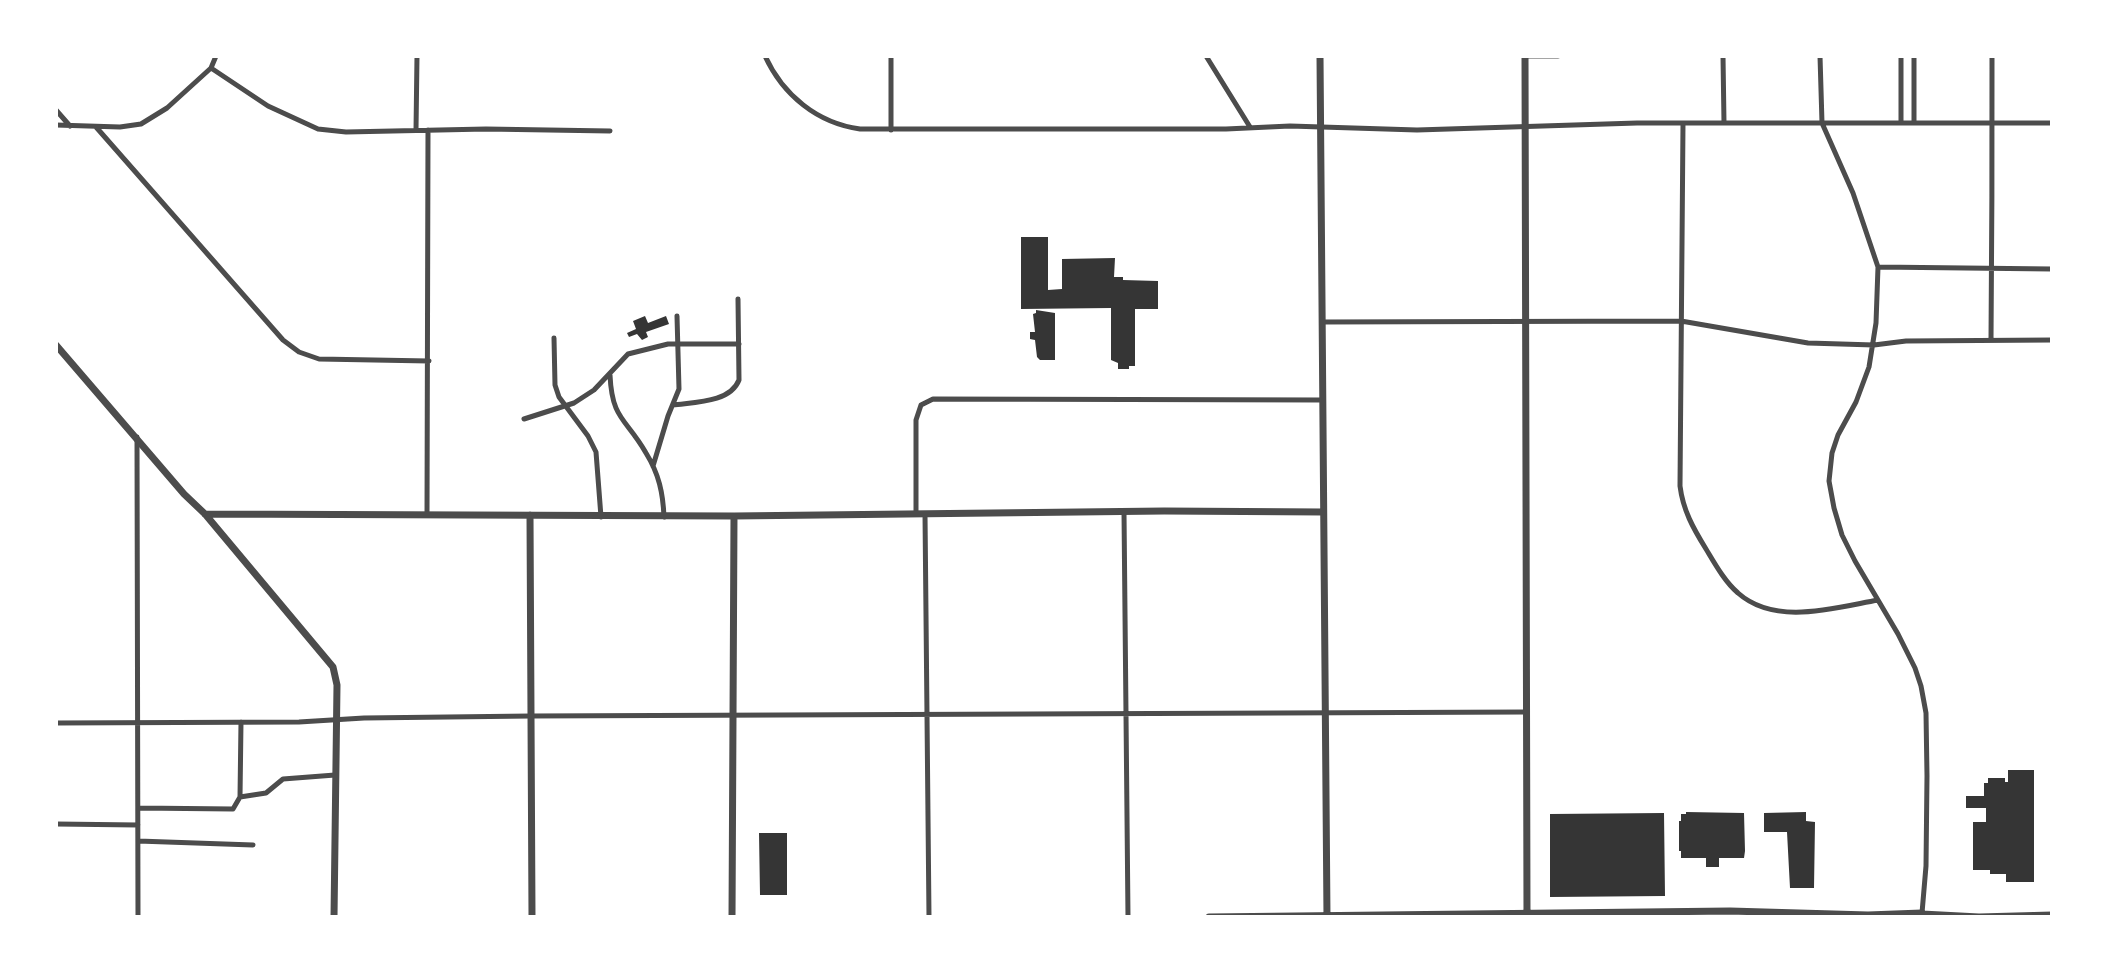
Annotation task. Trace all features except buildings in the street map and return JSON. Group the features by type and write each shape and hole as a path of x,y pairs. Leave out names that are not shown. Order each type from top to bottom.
{"street":[{"path":"56,125 96,127 141,124 167,108 211,68 216,56"},
{"path":"416,130 417,56"},
{"path":"765,56 778,80 815,114 834,123 860,129 1250,127 1417,130 1724,122 2052,122"},
{"path":"891,56 891,130"},
{"path":"1206,56 1250,127"},
{"path":"1320,56 1326,916"},
{"path":"1527,915 1525,56 1558,56"},
{"path":"1723,56 1724,122"},
{"path":"1820,56 1822,123 1853,193 1878,267 1874,345 1864,385 1838,435 1832,453 1829,481 1842,535 1915,668 1926,713 1926,866 1922,916"},
{"path":"1901,56 1901,122"},
{"path":"1914,56 1914,122"},
{"path":"1991,340 1992,56"},
{"path":"211,68 268,106 318,129 346,132 486,129 610,131"},
{"path":"56,110 70,126"},
{"path":"1684,123 1680,485 1682,503 1689,521 1713,562 1737,592 1754,604 1784,612 1815,611 1878,600"},
{"path":"96,127 283,340 299,352 330,360 429,360"},
{"path":"427,515 428,130"},
{"path":"1878,267 2052,269"},
{"path":"673,405 723,396 736,387 739,380 738,299"},
{"path":"653,466 668,416 680,390 677,316"},
{"path":"1322,322 1681,321 1786,341 1874,345 1906,341 2052,340"},
{"path":"554,338 555,385 559,397 588,436 596,452 601,517"},
{"path":"524,419 566,406 594,390 628,354 678,344 739,344"},
{"path":"56,345 184,494 205,514 333,667 337,685 334,917"},
{"path":"610,375 611,399 618,416 645,451 662,489 664,516"},
{"path":"916,514 916,421 920,405 933,399 1322,400"},
{"path":"137,437 138,917"},
{"path":"205,514 601,517 1324,512"},
{"path":"1124,513 1128,917"},
{"path":"925,514 929,917"},
{"path":"530,515 532,917"},
{"path":"732,917 734,516"},
{"path":"56,723 531,716 1526,712"},
{"path":"138,808 233,809 240,797 241,722"},
{"path":"240,797 266,793 283,779 335,775"},
{"path":"56,824 138,825"},
{"path":"138,841 253,845"},
{"path":"1209,917 2052,914"}]}
